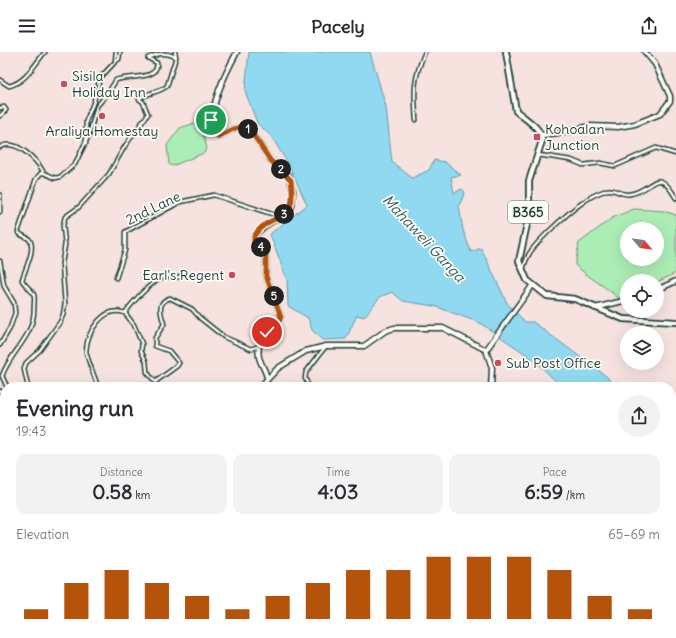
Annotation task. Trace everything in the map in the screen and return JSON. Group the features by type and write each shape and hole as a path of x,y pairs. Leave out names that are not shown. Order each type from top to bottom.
{"main road":[{"path":"506,52 516,111 542,135"},
{"name":"B365","path":"522,272 519,261 529,215 529,181 538,155 542,135"},
{"path":"522,272 532,286 547,296 575,299 622,319 676,322"}],"street":[{"path":"0,80 9,86 22,81 45,52"},
{"path":"115,62 116,52"},
{"path":"86,143 86,121 94,101 100,78 119,59 120,52"},
{"path":"27,382 24,369 26,363 40,350 60,322 65,304 62,263 65,244 63,222 65,217 79,207 109,174 125,146 148,114 143,102 139,99 143,95 163,89 167,86 176,57 175,52"},
{"path":"237,52 219,89 211,120 211,130 218,136 236,127 245,127 254,135 270,160 289,176 293,191 292,206 288,211 265,226 254,236 254,241 266,254 266,276 281,317 278,324 262,338 259,345 259,358 267,372 268,378"},
{"path":"416,120 414,93 416,72 425,52"},
{"path":"542,135 566,132 590,126 618,127 635,124 650,120 660,114 670,101 670,96 654,64 645,52"},
{"path":"0,147 11,144 20,148 32,158 44,173 55,178 60,178 75,164 86,143 97,106 108,93 116,80 143,76 154,72 157,68 157,63 148,58 157,54 168,53 176,57"},
{"path":"0,108 4,107 6,110 0,116"},
{"path":"538,155 571,160 583,165 600,163 615,166 626,163 656,148 676,154"},
{"path":"5,382 2,376 12,355 28,335 32,326 34,296 22,280 30,260 31,244 29,239 18,232 36,179 41,173 44,173"},
{"path":"522,272 528,255 535,246 582,203 596,194 612,190 623,194 631,194 662,180 667,183 676,198"},
{"path":"0,195 0,212"},
{"name":"2nd Lane","path":"116,278 126,250 125,232 180,202 217,195 280,217"},
{"path":"0,261 4,286 14,302 16,313 10,328 0,345"},
{"path":"125,313 130,305 158,280 164,277 180,277 184,273"},
{"path":"664,287 676,281"},
{"path":"486,350 532,286"},
{"path":"96,382 86,350 92,331 101,317 112,311 125,313 134,325 142,344 141,351 146,361 147,372 150,378 155,382 179,363 170,351 155,346 155,338 164,324 160,308 161,304 166,299 170,298 192,309 200,318 224,337 251,349 259,345"},
{"path":"595,308 620,302"},
{"path":"264,382 278,368 306,351 326,346 364,346 385,331 408,326 443,328 486,350 492,368 491,382"},
{"path":"307,382 305,378 306,372 326,346"}],"green space":[{"path":"198,122 200,124 207,148 204,153 172,166 169,164 167,145 180,128"},
{"path":"634,209 664,211 676,215 676,273 664,279 664,274 620,274 620,299 575,265 579,243 612,218"}],"water":[{"name":"Mahaweli Ganga","path":"249,52 370,52 386,107 392,162 412,178 429,170 434,160 445,162 461,175 451,177 454,193 462,189 465,192 459,206 463,230 471,252 481,248 507,303 525,322 533,322 606,376 611,382 557,382 533,359 480,323 434,306 403,301 392,292 380,297 364,317 357,315 346,339 322,340 312,330 308,318 288,306 287,280 270,234 307,205 289,165 271,136 257,123 245,91"}],"place":[{"name":"Sisila Holiday Inn","path":"64,84"},
{"name":"Araliya Homestay","path":"102,116"},
{"name":"Kohoalan Junction","path":"537,137"},
{"name":"Earl's Regent","path":"232,275"},
{"name":"Sub Post Office","path":"498,363"}],"route":[{"path":"211,120 211,130 218,136 236,127 245,127 250,130 270,160 289,176 291,180 293,191 292,206 288,211 265,226 254,236 254,241 264,250 266,254 266,276 268,284 279,307 281,317 278,324 267,332"}]}
